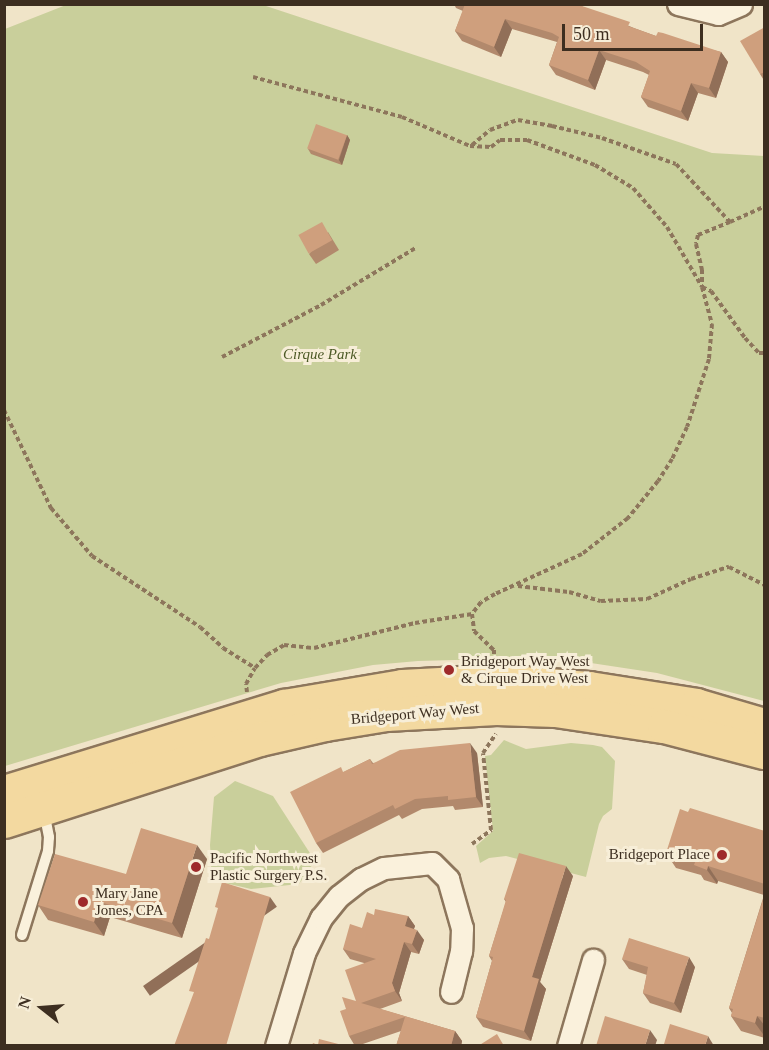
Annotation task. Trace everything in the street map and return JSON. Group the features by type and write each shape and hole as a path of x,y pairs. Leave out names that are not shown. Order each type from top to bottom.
{"main road":[{"name":"Bridgeport Way West","path":"4,792 284,706 402,686 496,681 589,688 696,705 765,725"},
{"name":"Bridgeport Way West","path":"4,821 260,739 325,724 426,710 496,708 609,715 713,737 765,752"}],"street":[{"path":"678,4 712,14 727,12 740,5"},
{"path":"276,1046 304,953 321,918 339,896 361,879 384,868 432,863 448,879 462,928 461,951 451,992"},
{"path":"568,1046 593,960"}],"lane":[{"path":"22,935 48,850 49,837 43,809"}],"path":[{"path":"253,78 402,117 470,146 491,147 500,140 527,140 595,165 633,188 667,227 702,287 711,291 744,338 759,353 765,353"},
{"path":"470,146 490,130 518,120 602,138 676,164 730,222"},
{"path":"495,668 494,650 474,631 472,614 481,602 582,554 643,501 672,459 687,427 709,359 712,324 702,287 702,270 696,244 698,235 765,207"},
{"path":"222,357 321,304 417,247"},
{"path":"4,411 51,508 92,556 200,627 224,648 255,668"},
{"path":"514,586 569,592 601,602 647,599 691,579 729,567 765,585"},
{"path":"247,695 246,684 255,668 267,655 284,645 314,648 415,623 472,614"},
{"path":"472,844 491,830 483,753 496,734 496,724"}],"green space":[{"name":"Cirque Park","path":"66,5 263,5 712,153 764,156 764,701 657,673 591,663 529,658 418,661 373,665 281,683 5,766 5,29"},
{"path":"504,740 526,749 571,743 593,745 602,747 615,761 612,809 603,816 599,824 586,877 506,856 489,858 480,863 476,846 493,831 485,756 491,755"},
{"path":"235,781 273,796 315,861 299,884 251,889 212,880 210,845 214,797"}],"building":[{"path":"465,4 576,4 630,22 628,26 656,36 658,32 663,33 721,52 709,88 691,83 681,111 641,97 650,71 636,62 599,50 588,80 549,65 559,37 552,33 505,19 494,47 455,31"},
{"path":"765,27 765,72 760,74 740,41"},
{"path":"316,124 347,135 338,160 307,148"},
{"path":"322,222 332,240 309,253 298,235"},
{"path":"470,743 476,797 448,800 448,796 415,799 395,809 393,805 316,843 290,792 341,767 343,772 370,759 372,764 400,750"},
{"name":"Bridgeport Place","path":"690,808 765,831 765,884 708,866 707,870 694,865 695,862 666,853 680,809 688,812"},
{"path":"141,828 197,845 172,923 100,902 94,922 38,905 55,854 126,874"},
{"path":"519,853 566,866 532,977 539,979 524,1031 476,1017 493,957 489,956"},
{"path":"222,882 270,897 226,1046 174,1046 194,992 189,991 206,938 209,939 218,908 215,907"},
{"path":"765,893 765,1018 757,1016 755,1023 731,1016 733,1009 729,1008"},
{"path":"375,909 408,916 405,926 417,930 412,944 404,942 392,983 395,991 361,1003 455,1031 451,1046 396,1046 405,1017 349,1036 340,1011 346,1009 342,997 356,1001 345,970 376,959 343,949 350,924 362,928 367,912 374,915"},
{"path":"629,938 689,957 674,1003 643,993 648,967 622,959"},
{"path":"605,1016 650,1030 645,1046 596,1046"},
{"path":"670,1024 708,1036 705,1046 664,1044"},
{"path":"497,1034 504,1046 478,1046"},
{"path":"319,1039 346,1046 312,1046 313,1043 318,1045"}],"place":[{"name":"Bridgeport Way West & Cirque Drive West","path":"449,670"},
{"name":"Bridgeport Place","path":"722,855"},
{"name":"Pacific Northwest Plastic Surgery P.S.","path":"196,867"},
{"name":"Mary Jane Jones, CPA","path":"83,902"}]}
